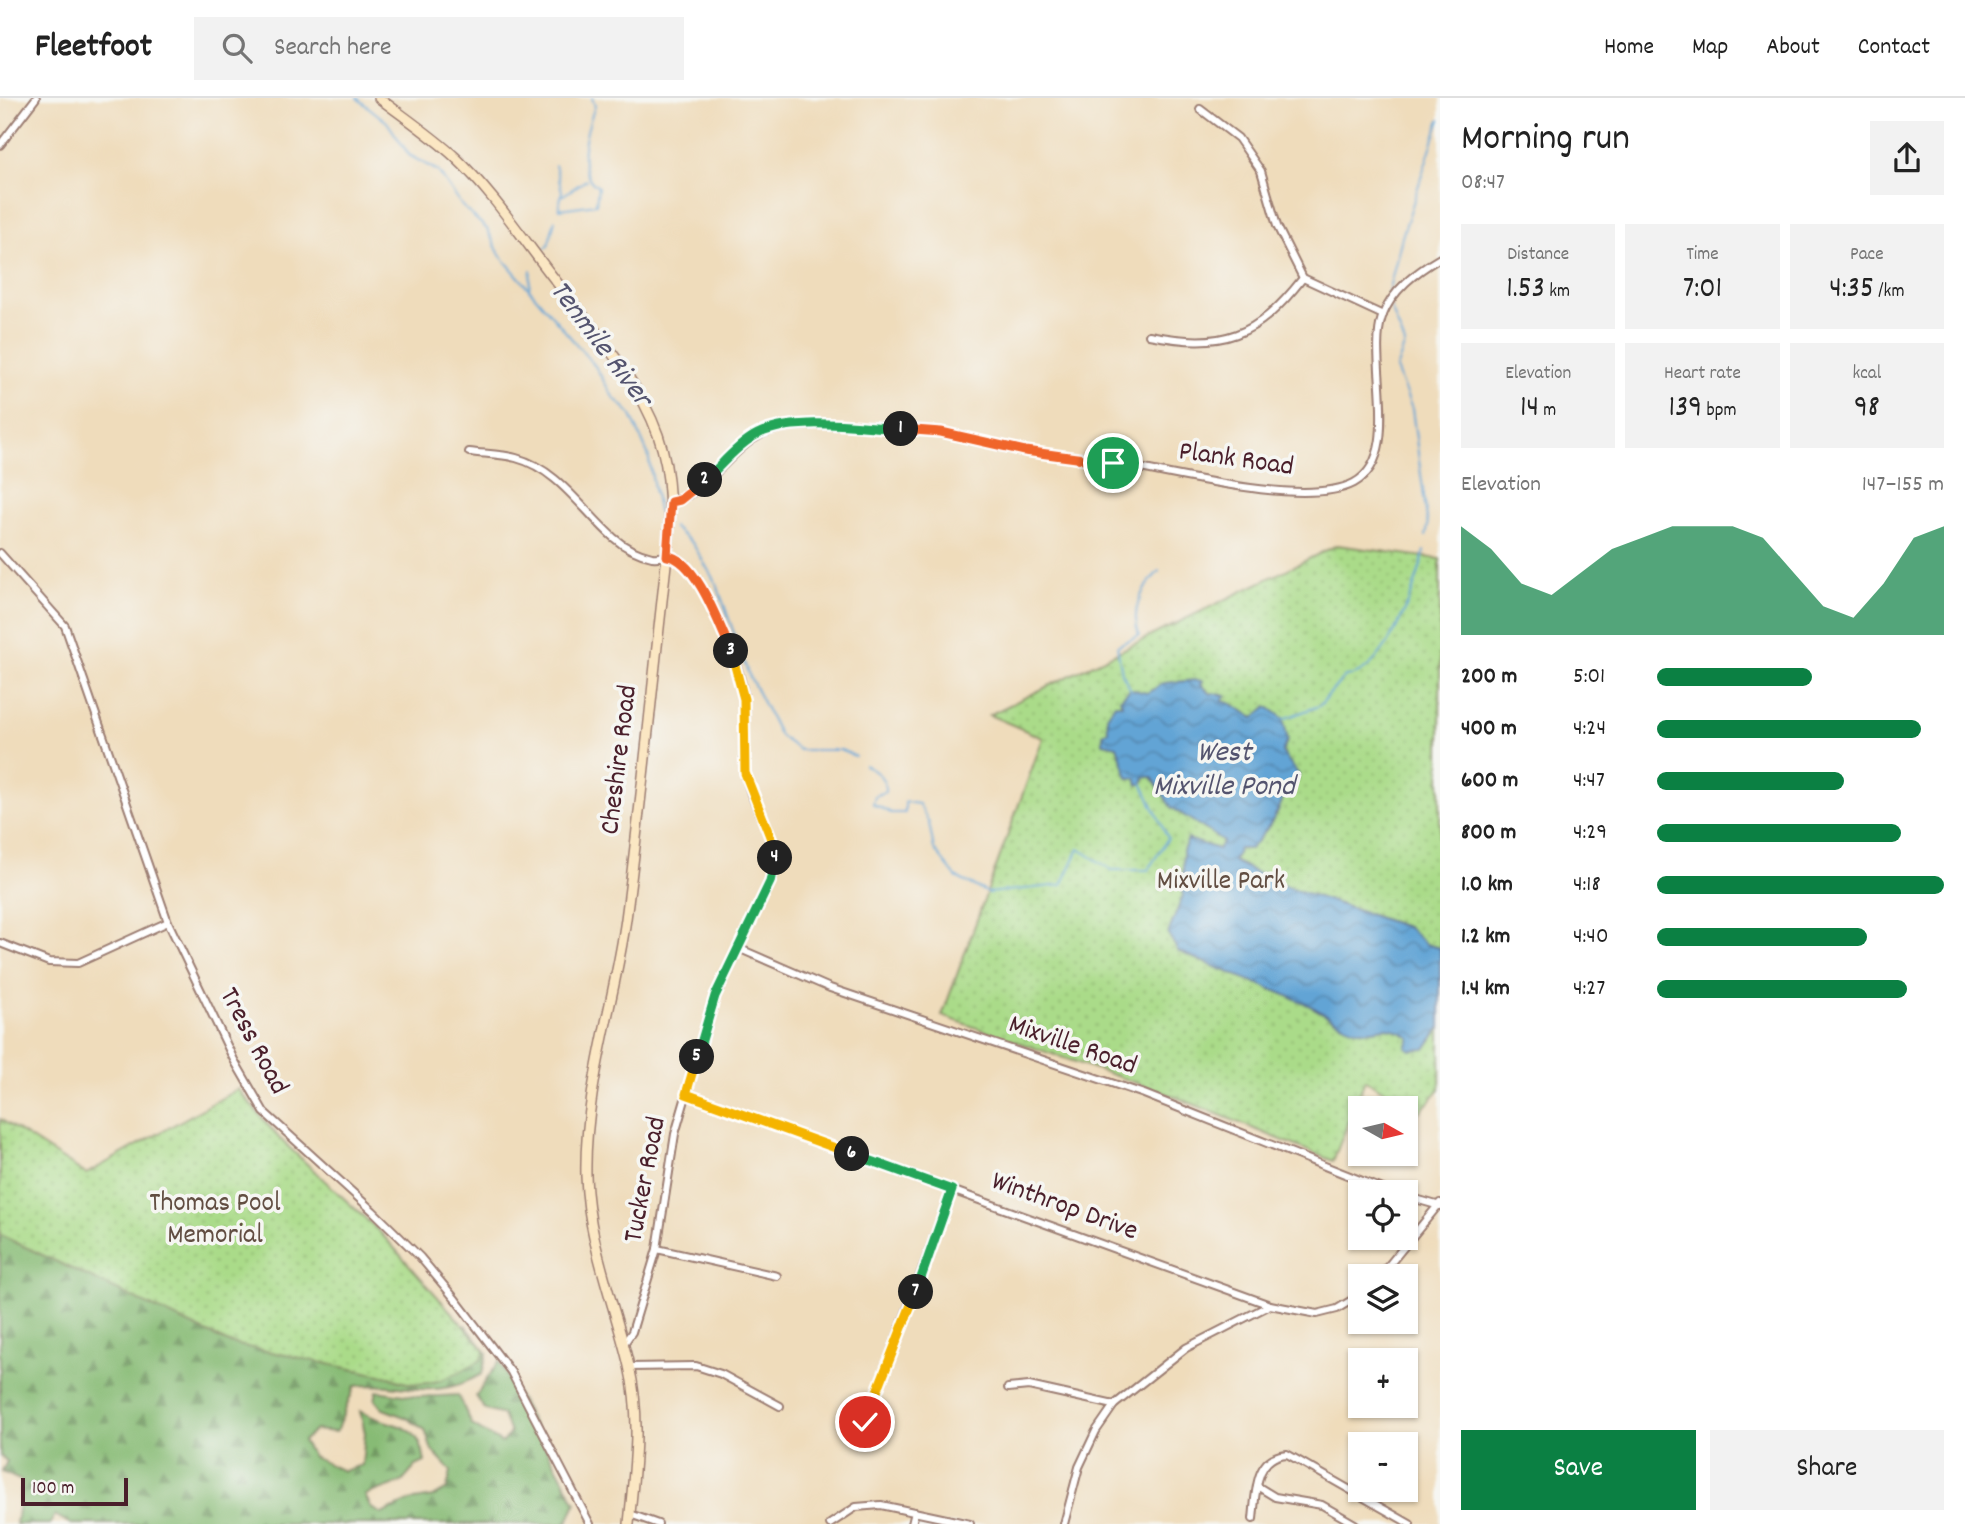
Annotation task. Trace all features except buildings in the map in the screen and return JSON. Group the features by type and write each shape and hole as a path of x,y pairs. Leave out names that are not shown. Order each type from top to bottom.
{"main road":[{"name":"Cheshire Road","path":"379,98 454,156 483,187 628,377 641,397 659,438 671,502 626,921 587,1135 586,1175 595,1245 629,1367 636,1408 638,1449 629,1519"}],"street":[{"path":"0,145 36,98"},
{"path":"1200,110 1238,138 1261,171 1277,226 1303,278 1383,315"},
{"name":"Plank Road","path":"671,502 692,491 755,435 772,428 796,425 941,432 1025,451 1093,459 1248,485 1311,491 1342,488 1362,477 1377,449 1381,420 1378,343 1383,315 1404,284 1440,258"},
{"path":"1149,335 1186,342 1232,338 1279,309 1303,278"},
{"path":"469,452 518,458 536,466 552,477 626,547 650,557 667,556"},
{"name":"Tress Road","path":"0,553 65,626 168,922 234,1060 264,1112 420,1257 456,1300 511,1372 590,1524"},
{"name":"Tucker Road","path":"623,1345 632,1332 657,1249 675,1134 715,996 775,866 775,849 745,773 744,699 731,651 701,587 679,560 667,556"},
{"path":"0,943 49,962 78,963 168,922"},
{"name":"Mixville Road","path":"738,948 830,988 1144,1094 1360,1180"},
{"name":"Winthrop Drive","path":"686,1094 1270,1305 1317,1314 1337,1309 1348,1302"},
{"path":"865,1422 934,1246 952,1190"},
{"path":"1390,1264 1439,1205 1418,1199"},
{"path":"657,1249 777,1276"},
{"path":"1064,1524 1079,1467 1096,1431 1114,1405 1186,1348 1270,1305"},
{"path":"629,1367 696,1366 721,1374 780,1406"},
{"path":"1008,1388 1029,1386 1114,1405"},
{"path":"1253,1519 1257,1486 1267,1462 1277,1455 1291,1455 1410,1524"},
{"path":"1257,1486 1275,1497 1322,1505 1355,1524"},
{"path":"831,1524 856,1507 881,1505 970,1524"},
{"path":"912,1524 915,1512"},
{"path":"629,1519 658,1524"}],"green space":[{"name":"Mixville Park","path":"1337,545 1440,559 1440,1089 1420,1112 1418,1096 1392,1096 1365,1080 1359,1096 1348,1096 1348,1123 1333,1161 1171,1095 942,1016 1043,738 989,715"},
{"name":"Thomas Pool Memorial","path":"238,1089 279,1138 379,1231 485,1350 481,1360 437,1381 414,1384 229,1343 0,1235 0,1119 86,1174"},
{"path":"0,1213 452,1341 465,1325 487,1353 482,1374 464,1383 433,1389 355,1386 336,1432 315,1430 303,1441 313,1457 343,1471 362,1465 365,1433 360,1411 403,1427 417,1438 425,1462 416,1466 402,1482 365,1495 371,1508 382,1514 409,1501 433,1497 447,1489 451,1471 432,1451 425,1430 407,1418 383,1409 375,1400 377,1391 419,1397 458,1395 472,1425 502,1443 510,1433 503,1415 485,1410 476,1396 499,1361 576,1503 567,1524 71,1524 55,1515 50,1524 16,1524 22,1481 2,1472 7,1461 0,1456"}],"water":[{"name":"West Mixville Pond","path":"1203,681 1201,684 1209,693 1226,695 1222,701 1254,718 1267,706 1283,718 1288,740 1282,752 1299,775 1295,784 1285,790 1272,822 1250,849 1239,849 1233,861 1280,884 1409,928 1426,944 1440,948 1440,1027 1425,1049 1410,1050 1406,1047 1410,1038 1393,1029 1355,1029 1302,1002 1178,951 1168,934 1183,895 1183,850 1188,839 1218,849 1223,841 1171,807 1152,777 1144,777 1143,783 1138,785 1136,778 1128,778 1117,746 1103,743 1103,734 1108,731 1107,716 1115,704 1122,704 1120,699 1130,689 1147,693 1164,683"}],"waterway":[{"name":"Tenmile River","path":"357,98 387,122 409,155 438,171 462,206 487,229 500,255 595,366 613,397 630,413 648,454 658,511 667,521"},
{"path":"559,209 596,204 598,187 590,180 584,161 585,138 595,106 592,98"},
{"path":"1388,293 1402,237 1440,119"},
{"path":"555,165 562,191 559,208"},
{"path":"562,196 586,180"},
{"path":"540,251 548,246 555,220"},
{"path":"529,290 531,270"},
{"path":"1391,308 1405,344 1396,369 1412,409 1428,526 1426,536"},
{"name":"Tenmile River","path":"673,527 693,544 717,585 748,673 780,736 799,750 841,750 855,756"},
{"path":"1283,719 1319,706 1345,676 1359,672 1373,662 1386,646 1407,605 1424,551"},
{"path":"1131,690 1122,673 1117,646 1139,635 1136,617 1139,601 1159,571"},
{"name":"Tenmile River","path":"865,765 884,782 885,792 875,796 873,804 891,813 905,813 905,802 919,804 929,823 934,849 956,877 988,893 1062,885 1079,849 1112,870 1148,870 1168,838 1142,783"}],"route":[{"path":"865,1422 934,1246 952,1190 686,1094 715,996 770,882 775,866 775,849 745,773 744,699 731,651 701,587 679,560 667,556 671,502 680,500 692,491 749,439 763,431 783,426 941,432 1013,449 1113,463"}]}
